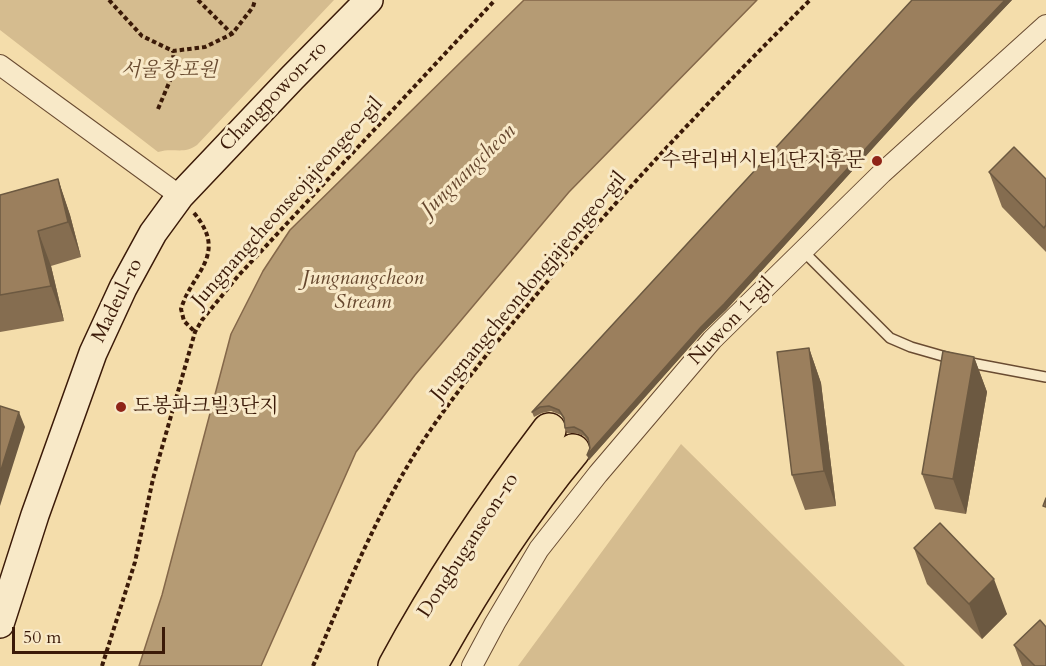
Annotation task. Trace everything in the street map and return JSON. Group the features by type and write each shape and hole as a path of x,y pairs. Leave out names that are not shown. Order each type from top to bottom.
{"highway":[{"name":"Dongbuganseon-ro","path":"395,666 418,623 461,554 506,487 549,430"},
{"name":"Dongbuganseon-ro","path":"430,666 459,613 505,541 573,451"}],"street":[{"name":"Changpowon-ro","path":"180,196 369,0"},
{"name":"Nuwon 1-gil","path":"472,666 539,549 598,474 712,340 882,173 1046,25"},
{"path":"0,65 180,196"},
{"name":"Madeul-ro","path":"0,624 93,353 123,288 153,233 180,196"}],"lane":[{"path":"802,251 890,338 943,357 1046,377"}],"path":[{"path":"109,0 142,36 173,51 205,47 232,33 254,7 255,0"},
{"path":"198,0 232,33"},
{"name":"Jungnangcheonseojajeongeo-gil","path":"102,666 135,562 153,479 195,332 202,320 238,276 495,0"},
{"name":"Jungnangcheondongjajeongeo-gil","path":"313,666 381,513 427,435 450,404 513,323 590,233 708,104 810,0"},
{"path":"158,109 174,71 173,51"},
{"path":"180,196 198,217 208,244 208,254 203,268 181,309 184,321 195,332"}],"green space":[{"name":"서울창포원","path":"0,0 334,0 197,145 187,150 158,152 0,30"},
{"path":"681,444 905,666 518,666"}],"water":[{"name":"Jungnangcheon Stream","path":"524,0 757,0 569,192 415,375 356,452 261,666 139,666 162,595 231,334 263,271 290,230"}],"building":[{"path":"912,0 1005,0 701,327 587,455 590,448 588,438 574,427 565,428 564,418 559,410 549,406 540,407 532,412"},
{"path":"1014,147 1046,179 1046,225 1044,228 989,172"},
{"path":"58,179 68,222 38,231 51,286 0,295 0,195"},
{"path":"809,348 824,471 792,475 777,352"},
{"path":"943,351 974,357 953,479 922,474"},
{"path":"0,406 19,412 0,473"},
{"path":"940,523 994,579 969,604 914,548"},
{"path":"1040,620 1046,627 1046,666 1035,666 1014,645"}],"place":[{"name":"수락리버시티1단지후문","path":"877,161"},
{"name":"도봉파크빌3단지","path":"121,407"}],"water label":[{"name":"Jungnangcheon","path":"469,171"}]}
